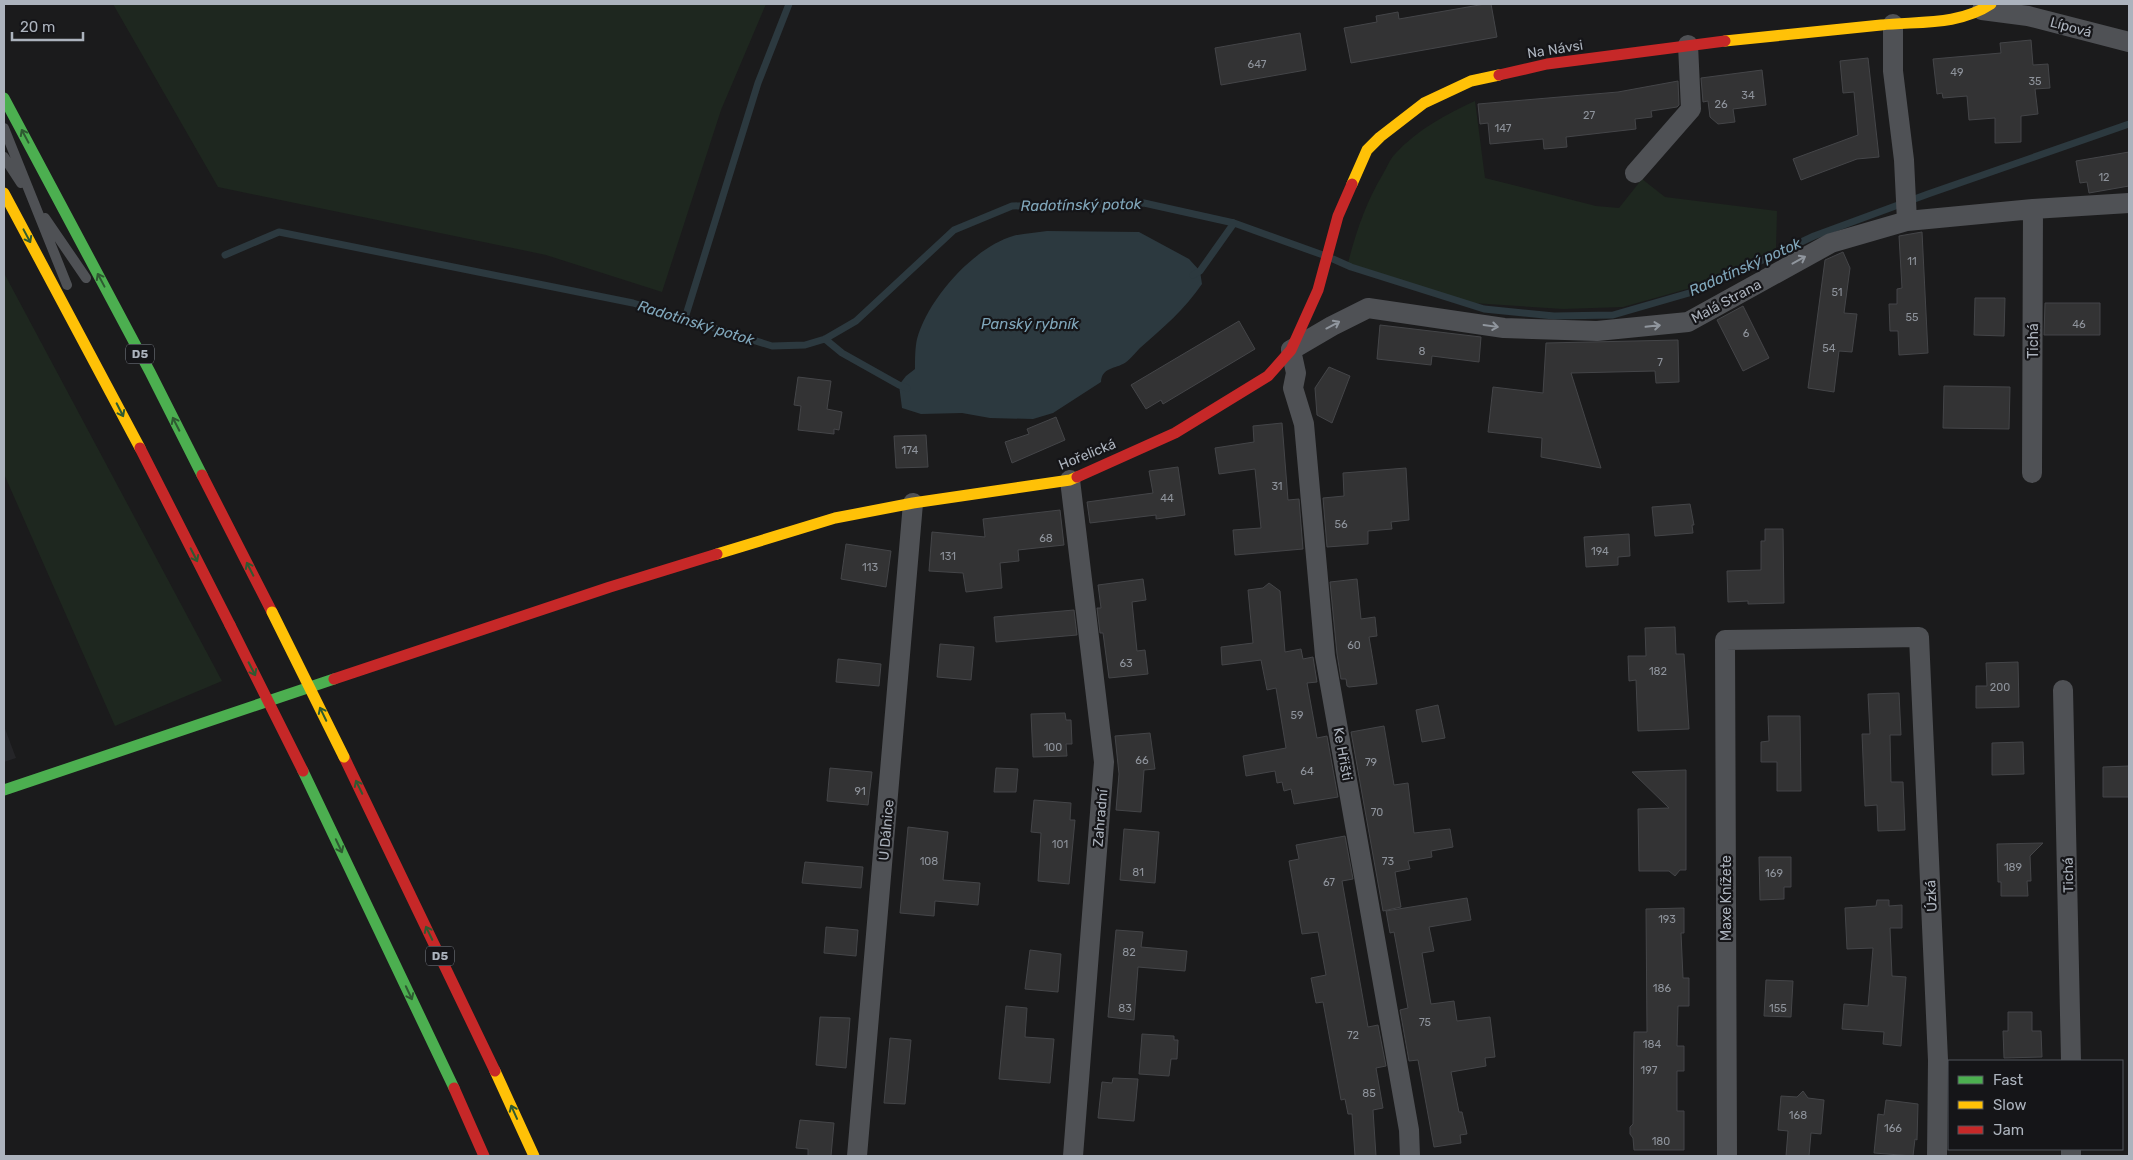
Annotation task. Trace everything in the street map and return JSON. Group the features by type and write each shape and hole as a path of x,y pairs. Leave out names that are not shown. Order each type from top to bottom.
{"main road":[{"name":"Na Návsi","path":"1292,350 1318,290 1338,216 1368,150 1380,137 1424,103 1471,80 1547,64 1688,46 1893,24 1948,21 1986,7"},
{"name":"D5","path":"4,98 150,372 272,612 491,1062 534,1156"},
{"name":"D5","path":"4,193 111,392 303,771 448,1075 484,1156"},
{"name":"Hořelická","path":"6,789 610,587 835,518 913,503 1070,480 1175,432 1268,376 1292,350"}],"street":[{"name":"Lípová","path":"1986,7 2129,42"},
{"path":"1893,24 1893,71 1904,160 1907,216"},
{"path":"1635,173 1691,108 1688,46"},
{"name":"Malá Strana","path":"1292,350 1332,326 1368,308 1504,328 1597,331 1688,322 1831,243 1907,216 2129,203"},
{"name":"Tichá","path":"2032,473 2033,209"},
{"name":"Ke Hřišti","path":"1292,350 1296,373 1293,388 1304,424 1325,656 1410,1130 1410,1156"},
{"name":"Zahradní","path":"1070,480 1104,762 1073,1156"},
{"name":"U Dálnice","path":"858,1156 913,503"},
{"name":"Úzká","path":"1725,640 1919,637 1938,1060 1937,1156"},
{"name":"Maxe Knížete","path":"1725,640 1727,1156"},
{"name":"Tichá","path":"2063,690 2071,1060"}],"lane":[{"name":"D5","path":"4,128 111,392"},
{"name":"D5","path":"4,157 150,372"}],"shaded area":[{"path":"113,4 766,4 721,110 662,292 546,255 218,187"},
{"path":"1475,101 1485,178 1596,206 1619,208 1642,179 1665,197 1777,211 1776,249 1694,287 1623,307 1563,309 1473,303 1348,263 1367,206 1393,156 1422,130 1453,111"},
{"path":"4,273 222,681 115,726 4,474"},
{"path":"4,726 16,758 4,762"}],"water":[{"name":"Panský rybník","path":"1047,231 1139,232 1189,259 1200,271 1202,284 1181,310 1127,361 1106,371 1101,382 1053,413 1033,419 990,418 962,413 921,414 902,408 899,385 915,369 917,339 931,308 954,277 968,263 998,242 1017,235"}],"building":[{"path":"1491,4 1497,37 1351,63 1344,28 1377,22 1376,16 1398,12 1399,19"},
{"path":"1300,33 1306,70 1221,85 1215,48"},
{"path":"2031,40 2033,65 2048,64 2050,88 2035,89 2038,114 2021,116 2021,142 1995,143 1995,118 1969,120 1967,96 1943,98 1942,93 1937,94 1933,59 2001,53 2000,43"},
{"path":"1868,58 1879,157 1857,159 1801,180 1793,159 1858,135 1854,92 1843,93 1840,61"},
{"path":"1762,70 1766,105 1733,109 1735,122 1718,124 1710,117 1708,101 1703,102 1701,78"},
{"path":"1678,81 1679,105 1677,107 1651,111 1652,117 1635,119 1636,129 1566,137 1567,147 1544,149 1543,139 1490,144 1488,123 1480,124 1478,104 1618,92"},
{"path":"2129,152 2129,186 2089,193 2087,182 2080,183 2076,161"},
{"path":"1922,232 1928,353 1899,355 1898,331 1890,331 1889,304 1897,304 1897,289 1902,288 1899,236"},
{"path":"1843,252 1850,268 1844,313 1857,314 1852,352 1839,351 1834,392 1808,388 1825,260"},
{"path":"1975,298 2005,298 2004,336 1974,335"},
{"path":"2045,303 2100,303 2100,335 2044,335"},
{"path":"1743,306 1769,358 1743,371 1717,320"},
{"path":"1239,321 1255,349 1163,404 1161,400 1146,409 1131,385"},
{"path":"1380,325 1481,337 1479,362 1432,356 1431,365 1377,359"},
{"path":"1678,340 1679,382 1656,383 1655,371 1571,373 1601,468 1541,457 1542,438 1488,432 1493,387 1543,393 1546,343"},
{"path":"1329,367 1350,376 1332,423 1317,415 1315,388"},
{"path":"798,377 831,381 827,409 842,412 839,430 834,429 834,434 798,430 801,406 794,405"},
{"path":"1944,386 2010,387 2009,429 1943,428"},
{"path":"1056,417 1065,440 1012,463 1005,442 1029,434 1027,429"},
{"path":"1282,423 1288,500 1299,499 1303,549 1235,555 1233,530 1261,528 1255,469 1219,474 1215,448 1254,442 1253,426"},
{"path":"926,435 928,467 896,468 894,436"},
{"path":"1178,467 1185,515 1156,519 1156,515 1090,523 1087,502 1153,493 1149,471"},
{"path":"1406,468 1409,520 1391,522 1392,529 1368,531 1368,544 1327,547 1323,498 1344,496 1343,473"},
{"path":"1690,504 1694,525 1692,525 1693,533 1655,536 1652,507"},
{"path":"1060,510 1064,545 1018,550 1019,561 1000,563 1002,588 966,592 963,573 929,571 932,532 985,537 983,519"},
{"path":"1765,529 1783,529 1784,603 1748,604 1748,601 1728,602 1727,571 1761,570 1761,541 1765,541"},
{"path":"1629,534 1630,556 1618,557 1618,565 1586,567 1584,537"},
{"path":"846,544 891,551 886,587 841,579"},
{"path":"1143,579 1146,600 1132,602 1137,651 1145,650 1148,674 1109,678 1103,633 1100,633 1097,608 1101,608 1098,585"},
{"path":"1357,579 1361,619 1375,617 1377,636 1369,637 1377,684 1349,687 1347,686 1346,679 1341,679 1330,582"},
{"path":"1269,583 1280,591 1285,652 1301,649 1303,659 1313,657 1317,682 1307,683 1317,738 1327,736 1338,797 1294,804 1291,789 1284,791 1282,782 1277,783 1275,771 1246,776 1243,756 1286,748 1276,688 1267,690 1261,660 1222,665 1221,647 1253,643 1248,590 1263,588"},
{"path":"1074,610 1077,635 996,642 994,617"},
{"path":"1675,627 1676,654 1684,654 1689,729 1638,731 1636,680 1629,681 1628,656 1646,656 1645,628"},
{"path":"940,644 974,647 971,680 937,677"},
{"path":"838,659 881,664 879,686 836,682"},
{"path":"2018,662 2019,707 1976,708 1976,686 1987,686 1986,663"},
{"path":"1899,693 1901,735 1890,735 1891,782 1903,782 1905,830 1878,831 1877,805 1865,806 1862,734 1870,734 1868,694"},
{"path":"1438,705 1445,738 1422,742 1416,710"},
{"path":"1065,713 1066,720 1071,720 1072,744 1066,744 1067,756 1033,757 1031,714"},
{"path":"1768,716 1800,716 1801,791 1777,791 1777,762 1761,762 1761,742 1769,741"},
{"path":"1384,726 1394,785 1408,783 1414,833 1450,829 1453,847 1431,851 1432,857 1408,861 1410,869 1395,872 1401,907 1383,911 1351,732"},
{"path":"1150,733 1155,769 1144,770 1141,812 1116,810 1119,774 1115,736"},
{"path":"2023,742 2024,774 1992,775 1992,743"},
{"path":"2129,766 2129,797 2103,797 2103,767"},
{"path":"830,768 872,772 868,805 827,801"},
{"path":"996,768 1018,769 1016,792 994,792"},
{"path":"1686,770 1686,870 1680,870 1675,876 1669,871 1639,871 1638,809 1669,808 1632,772"},
{"path":"1034,800 1071,803 1070,820 1075,820 1069,884 1038,881 1041,833 1031,832"},
{"path":"908,827 948,832 943,880 980,883 978,905 935,901 934,916 900,913"},
{"path":"1124,829 1159,832 1155,883 1120,880"},
{"path":"1345,836 1353,879 1342,881 1368,1027 1378,1025 1386,1066 1376,1068 1383,1108 1373,1110 1376,1156 1355,1156 1352,1114 1348,1114 1345,1099 1341,1100 1323,1002 1316,1003 1311,978 1326,975 1318,932 1302,934 1289,861 1299,859 1296,845"},
{"path":"2043,843 2030,856 2031,881 2027,881 2028,896 2001,896 2001,882 1998,882 1997,844"},
{"path":"1759,857 1791,857 1791,887 1784,887 1784,899 1760,900"},
{"path":"805,862 863,867 861,888 802,883"},
{"path":"1467,898 1471,920 1429,927 1434,951 1422,953 1431,1004 1454,1001 1457,1021 1490,1017 1495,1057 1485,1058 1486,1066 1451,1072 1459,1112 1462,1112 1467,1134 1460,1135 1461,1143 1434,1147 1418,1060 1409,1061 1400,1010 1408,1008 1394,932 1390,933 1386,911"},
{"path":"1877,900 1889,900 1889,906 1902,905 1902,928 1890,928 1892,976 1906,977 1901,1046 1883,1044 1884,1032 1842,1029 1844,1004 1868,1006 1873,948 1847,949 1845,908 1876,906"},
{"path":"1684,908 1684,933 1681,933 1683,978 1689,978 1689,1006 1678,1006 1677,1046 1684,1046 1684,1071 1677,1071 1677,1111 1684,1111 1684,1150 1634,1150 1630,1127 1633,1124 1634,1032 1647,1032 1646,909"},
{"path":"826,927 858,930 856,956 824,953"},
{"path":"1116,930 1143,932 1141,947 1187,951 1185,971 1138,967 1134,1020 1108,1017"},
{"path":"1030,950 1061,954 1058,992 1025,989"},
{"path":"1766,980 1793,981 1791,1017 1764,1016"},
{"path":"1006,1006 1027,1008 1025,1037 1054,1039 1050,1083 999,1079"},
{"path":"2008,1012 2032,1012 2032,1031 2041,1031 2042,1057 2004,1058 2003,1031 2008,1031"},
{"path":"820,1017 850,1018 846,1068 816,1065"},
{"path":"1142,1034 1174,1036 1174,1040 1178,1040 1177,1059 1171,1059 1169,1076 1139,1074"},
{"path":"890,1038 911,1040 905,1104 884,1103"},
{"path":"1113,1078 1138,1079 1134,1121 1098,1118 1102,1082 1112,1083"},
{"path":"1803,1091 1808,1098 1824,1100 1821,1134 1811,1133 1809,1156 1786,1156 1788,1131 1778,1130 1781,1096 1797,1097"},
{"path":"1886,1100 1918,1104 1917,1140 1915,1139 1913,1156 1874,1153 1878,1114 1884,1115"},
{"path":"800,1120 834,1123 831,1156 808,1156 808,1149 796,1148"}],"waterway":[{"path":"685,318 758,83 789,4"},
{"name":"Radotínský potok","path":"1333,259 1351,267 1484,309 1554,316 1613,315 1696,291 1814,236 2129,124"},
{"name":"Radotínský potok","path":"225,255 279,232 633,303 772,346 805,345 825,339 856,321 954,230 1012,206 1144,203 1234,223 1323,255"},
{"path":"1193,275 1200,271 1234,223"},
{"path":"825,339 842,353 907,388"}],"traffic: fast":[{"path":"4,98 150,372 202,475"},
{"path":"4,790 334,679"},
{"path":"303,771 454,1088"}],"traffic: slow":[{"path":"1725,41 1938,21 1965,16 1991,4"},
{"path":"1352,184 1367,150 1380,137 1424,103 1471,81 1499,75"},
{"path":"4,193 140,448"},
{"path":"717,554 835,518 913,503 1070,480 1077,477"},
{"path":"272,612 344,757"},
{"path":"495,1071 534,1156"}],"traffic: jam":[{"path":"1499,75 1547,64 1725,41"},
{"path":"1077,477 1175,433 1268,376 1291,350 1318,290 1338,216 1352,184"},
{"path":"140,448 230,625"},
{"path":"202,475 272,612"},
{"path":"334,679 610,587 717,554"},
{"path":"230,625 303,771"},
{"path":"344,757 495,1071"},
{"path":"454,1088 484,1156"}]}
